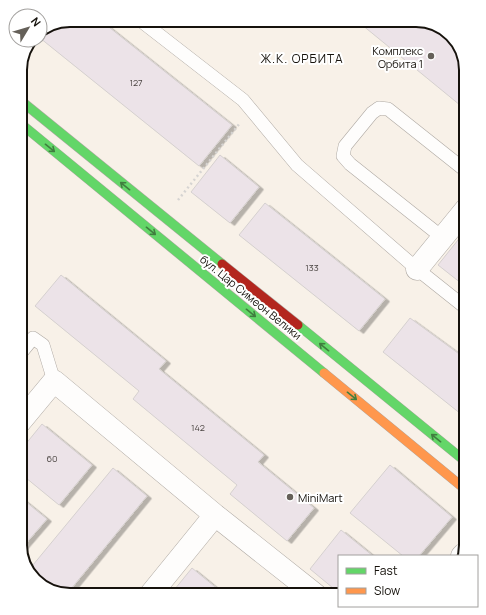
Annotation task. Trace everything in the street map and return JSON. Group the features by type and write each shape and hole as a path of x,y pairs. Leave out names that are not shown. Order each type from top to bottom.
{"main road":[{"name":"бул. Цар Симеон Велики","path":"27,106 459,456"},
{"name":"бул. Цар Симеон Велики","path":"27,129 459,484"}],"street":[{"path":"417,270 459,218"},
{"path":"27,414 54,381 215,515 307,588"},
{"path":"156,588 215,515"}],"lane":[{"path":"149,27 243,100 297,165 417,270 459,303"},
{"path":"443,238 350,164 343,156 345,146 372,113 379,108 388,109 459,165"},
{"path":"27,345 33,338 44,345 54,381"}],"path":[{"path":"164,217 250,109"}],"building":[{"path":"70,27 109,27 232,125 199,166 48,44 48,33 54,30"},
{"name":"Комплекс Орбита 1","path":"365,27 419,27 430,29 442,36 452,46 458,59 459,104"},
{"path":"220,155 259,187 230,223 191,192"},
{"path":"265,203 385,299 359,331 239,235"},
{"path":"459,239 459,282 438,265"},
{"path":"61,275 166,361 159,369 264,455 258,462 314,508 287,541 230,494 237,485 133,399 139,391 35,306"},
{"path":"410,318 459,354 459,412 383,352"},
{"path":"42,424 92,465 59,505 27,479 27,442"},
{"path":"390,465 452,517 420,555 402,555 350,513"},
{"path":"113,468 147,496 72,588 54,585 44,579 32,566"},
{"path":"27,503 47,519 27,542"},
{"path":"341,530 372,555 338,555 338,588 333,588 310,569"},
{"path":"192,568 216,588 176,588"}],"traffic: fast":[{"path":"27,106 222,264"},
{"path":"27,129 324,373"},
{"path":"298,325 459,456"}],"traffic: slow":[{"path":"324,373 459,484"}],"traffic: jam":[{"path":"222,264 298,325"}],"place":[{"name":"Комплекс Орбита 1","path":"431,56"},
{"name":"MiniMart","path":"290,497"}],"district":[{"name":"Ж.К. ОРБИТА","path":"302,58"}]}
